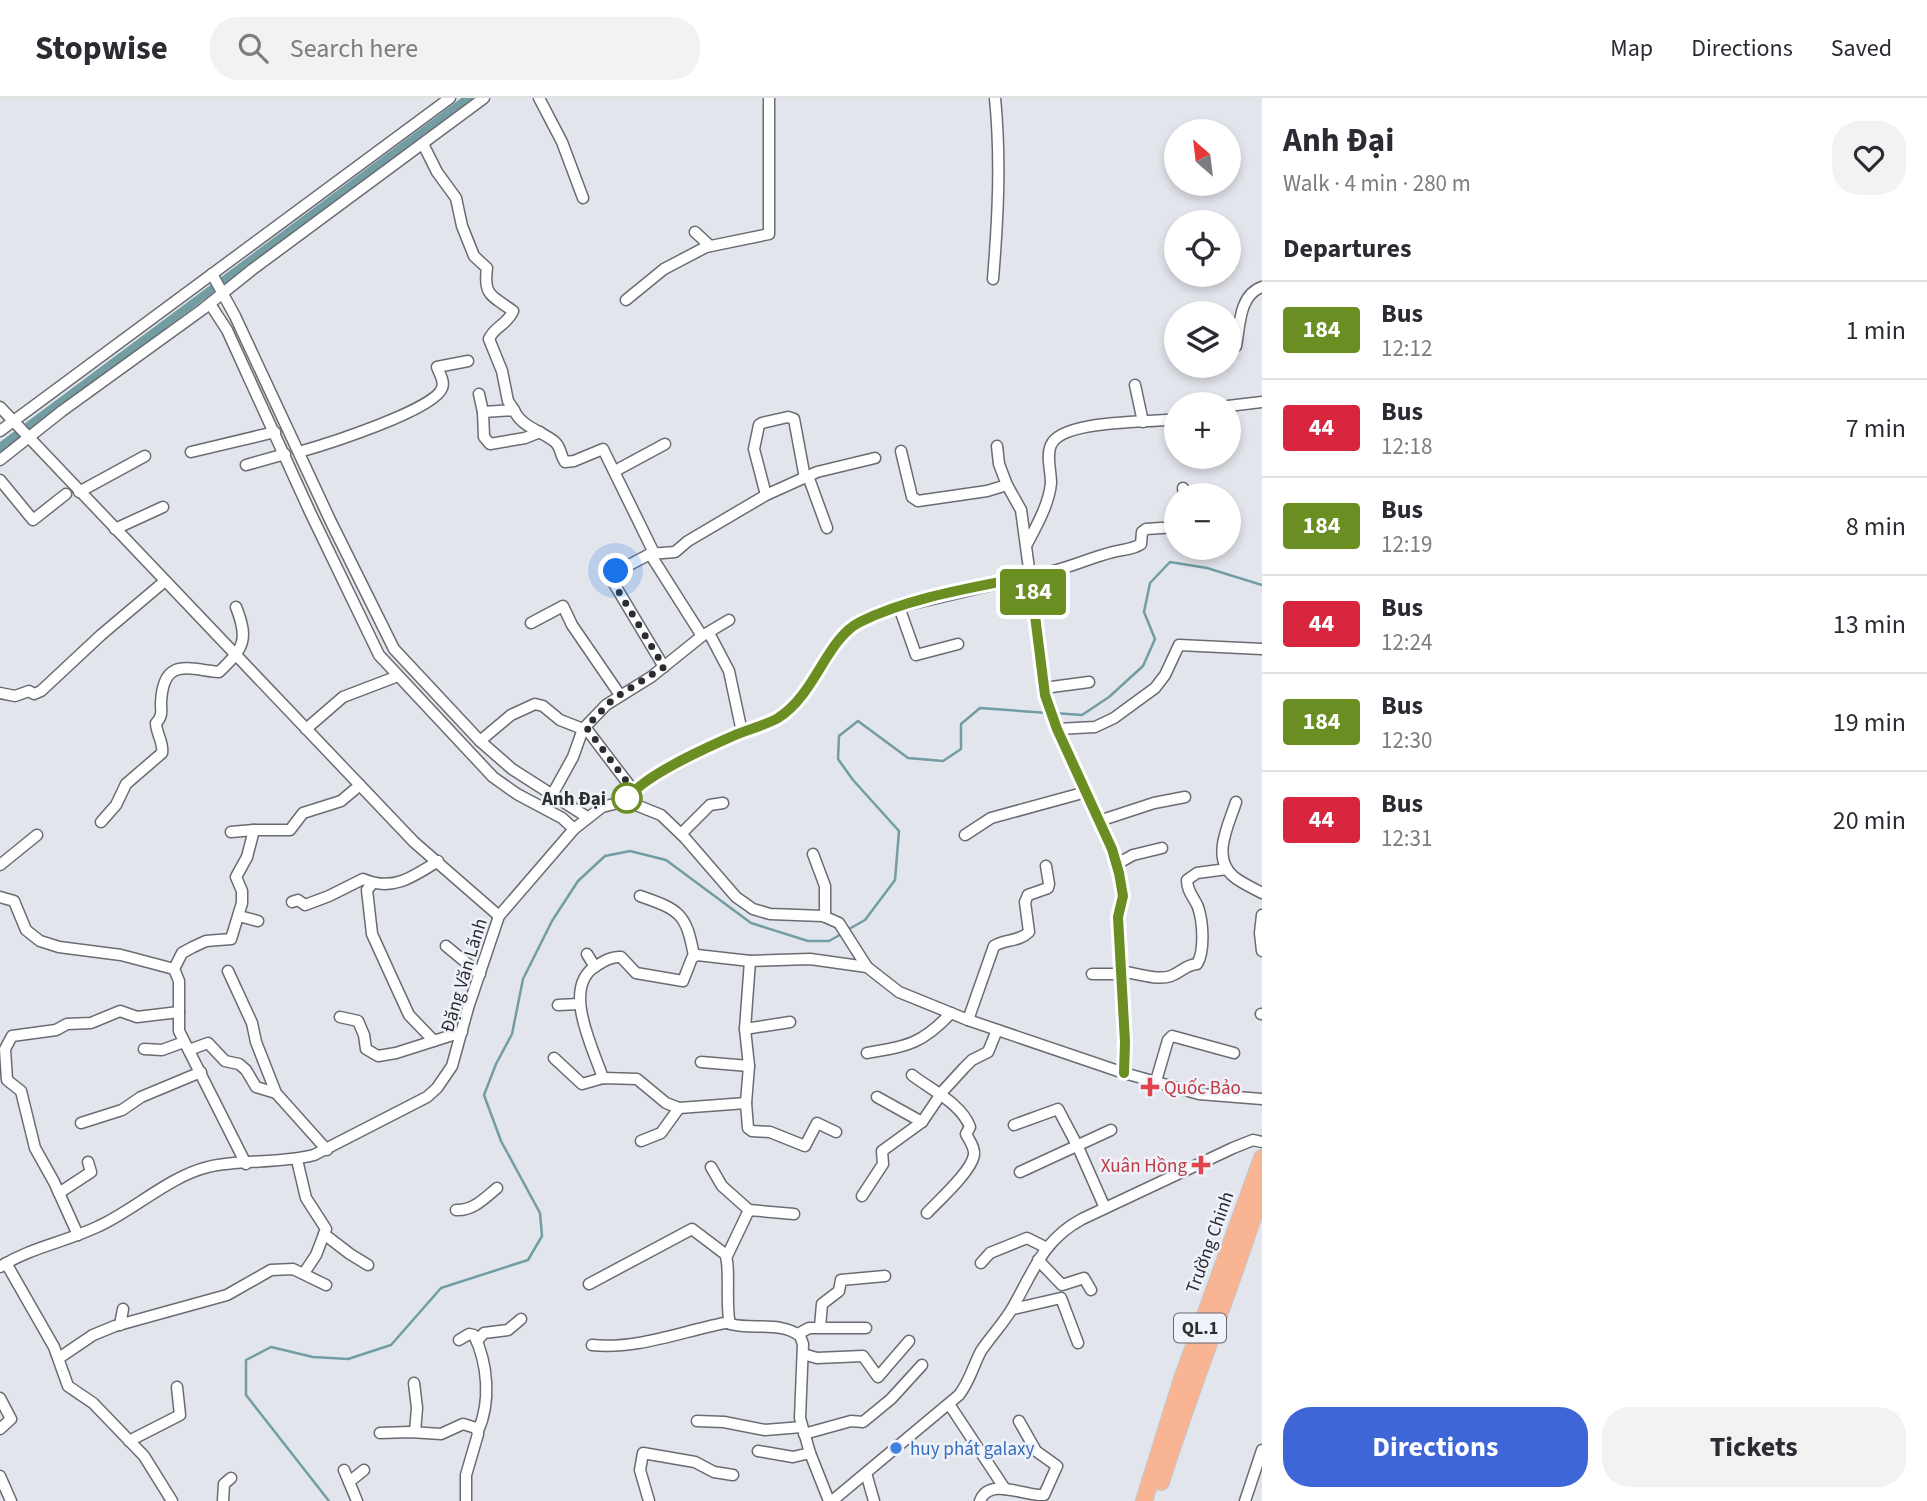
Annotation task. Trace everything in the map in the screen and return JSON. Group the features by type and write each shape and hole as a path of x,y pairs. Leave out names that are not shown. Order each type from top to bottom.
{"highway":[{"name":"Trường Chinh","path":"1144,1501 1177,1391 1262,1157"},
{"name":"Trường Chinh","path":"1156,1501 1189,1395 1228,1296 1262,1191"}],"street":[{"path":"0,431 218,285 450,98"},
{"path":"14,424 62,411 210,304 218,285 253,269 484,98"},
{"path":"539,98 562,142 583,198"},
{"path":"626,300 664,269 710,246 769,234 769,98"},
{"path":"993,279 999,212 995,98"},
{"path":"423,144 437,172 456,198 470,248 486,268 485,284 488,292 493,299 513,311 505,324 492,332 489,339 502,370 508,401 520,419 559,445 565,462 603,449 652,554 729,671 742,732"},
{"path":"695,232 710,246"},
{"path":"218,285 394,649 480,741 512,769 587,817"},
{"path":"1241,322 1245,302 1251,293 1262,287"},
{"path":"210,304 227,330 365,629 382,659 493,777 517,794 562,818 574,829"},
{"path":"299,452 393,420 437,395 442,388 437,367 468,361"},
{"path":"1135,385 1143,422"},
{"path":"479,394 484,437 490,444 525,438 540,432"},
{"path":"1241,404 1262,402"},
{"path":"483,412 514,410"},
{"path":"766,495 754,449 759,425 788,417 794,419 806,477 827,528"},
{"path":"1027,544 1049,495 1050,451 1053,441 1093,425 1164,420"},
{"path":"0,460 14,424"},
{"path":"14,424 414,842 499,916"},
{"path":"191,452 275,432"},
{"path":"615,471 665,444"},
{"path":"998,446 999,464 1021,510 1044,692 1057,729 1117,864 1123,896 1118,917 1125,1042 1124,1073"},
{"path":"901,452 912,497 918,502 987,491 1007,485"},
{"path":"246,464 285,454"},
{"path":"79,492 145,456"},
{"path":"664,667 611,577 616,571 652,554 677,550 766,495 806,477 829,468 875,458"},
{"path":"0,480 33,520 66,494"},
{"path":"115,529 163,507"},
{"path":"1164,528 1142,531 1141,544 1136,547 1057,571 899,607 851,627 839,639 796,704 771,722 742,732 685,759 633,790 626,802 661,815 736,897 753,909 769,914 825,917 839,923 867,967 899,992 968,1020 1124,1073 1199,1094 1262,1099"},
{"path":"0,693 15,696 29,691 34,694 41,691 165,581"},
{"path":"531,623 563,606 572,625 620,695"},
{"path":"101,822 116,805 126,784 162,752 156,723 161,718 166,679 172,671 185,667 219,673 234,654 245,636 236,607"},
{"path":"899,607 916,655 958,644"},
{"path":"552,795 573,757 584,728 606,705 729,620"},
{"path":"1057,729 1095,726 1114,719 1155,688 1165,675 1179,645 1262,649"},
{"path":"382,659 394,649"},
{"path":"306,729 343,697 398,676"},
{"path":"1044,692 1089,682"},
{"path":"480,741 511,715 535,704 543,706 560,720 584,728 633,790"},
{"path":"231,832 290,830 303,813 341,801 360,785"},
{"path":"965,835 991,818 1086,792"},
{"path":"1099,821 1154,803 1185,797"},
{"name":"Đặng Văn Lãnh","path":"3,1265 31,1250 106,1223 202,1169 297,1160 327,1150 432,1093 452,1066 499,916 587,817 602,807 626,802"},
{"path":"1236,802 1223,840 1227,869 1235,878 1262,893"},
{"path":"681,834 710,805 723,803"},
{"path":"246,1164 179,1031 179,981 174,969 182,953 206,941 231,939 239,916 242,895 236,877 247,857 254,830"},
{"path":"0,865 37,835"},
{"path":"1117,864 1133,855 1162,848"},
{"path":"813,854 825,886 825,917"},
{"path":"292,902 298,900 305,905 329,897 363,879 372,884 393,883 412,877 438,861"},
{"path":"968,1020 994,946 1006,940 1024,937 1028,932 1025,902 1028,895 1048,888 1046,866"},
{"path":"1092,974 1120,972 1164,978 1176,974 1186,966 1197,964 1200,956 1201,924 1199,910 1190,894 1187,880 1196,873 1227,869"},
{"path":"372,884 367,890 372,934 404,1006 434,1041"},
{"path":"603,1078 579,1004 579,990 586,975 615,956 621,957 636,973 683,982 694,956 686,921 664,904 639,896"},
{"path":"0,897 12,900 26,930 40,940 59,947 121,955 174,969"},
{"path":"1262,915 1262,951"},
{"path":"239,916 258,921"},
{"path":"446,946 480,974"},
{"path":"587,954 595,967"},
{"path":"694,956 750,961 810,959 867,967"},
{"path":"750,961 746,1029 749,1066 747,1124 752,1131 770,1132 805,1146 817,1124 836,1132"},
{"path":"228,971 252,1023 262,1062 276,1093 327,1150"},
{"path":"558,1005 579,1004"},
{"path":"78,1235 35,1148 22,1091 13,1083 8,1083 5,1049 9,1039 29,1032 56,1030 67,1024 91,1023 120,1011 137,1017 179,1012"},
{"path":"867,1053 906,1047 930,1032 951,1013"},
{"path":"340,1017 354,1019 360,1023 366,1049 373,1055 396,1053 463,1032"},
{"path":"746,1029 790,1022"},
{"path":"862,1196 883,1164 882,1151 922,1122 940,1096 972,1060 988,1052 997,1030"},
{"path":"1156,1081 1168,1040 1172,1036 1234,1053"},
{"path":"144,1049 162,1050 208,1043 225,1061 239,1064 246,1070 256,1087 276,1093"},
{"path":"554,1058 582,1084 603,1078 637,1079 666,1102 679,1108 746,1103"},
{"path":"701,1062 749,1066"},
{"path":"81,1123 122,1110 141,1097 201,1072"},
{"path":"912,1075 959,1110 969,1124 966,1134 974,1156 966,1172 927,1213"},
{"path":"877,1097 922,1122"},
{"path":"641,1141 661,1133 679,1108"},
{"path":"1014,1125 1058,1109 1078,1147 1104,1208"},
{"path":"1020,1172 1111,1130"},
{"path":"798,1334 803,1344 800,1410 803,1430 830,1501 949,1404 967,1384 980,1354 1013,1308 1038,1260 1065,1228 1247,1142 1262,1142"},
{"path":"297,1160 302,1189 324,1225 324,1234 316,1255 304,1273"},
{"path":"59,1193 91,1172 88,1162"},
{"path":"711,1167 722,1185 749,1210 794,1214"},
{"path":"456,1210 474,1206 497,1188"},
{"path":"749,1210 727,1256 732,1326 778,1328 798,1334 809,1328 820,1327 866,1328"},
{"path":"589,1284 692,1228 727,1256"},
{"path":"324,1234 350,1255 368,1265"},
{"path":"981,1263 990,1253 1027,1238 1047,1248"},
{"path":"1038,1260 1062,1285 1061,1298 1078,1343"},
{"path":"3,1265 59,1357 70,1389 93,1403 150,1464 172,1501"},
{"path":"59,1357 87,1337 227,1295 271,1270 284,1268 304,1273 326,1284"},
{"path":"820,1327 822,1304 839,1291 841,1280 885,1276"},
{"path":"1062,1285 1084,1278 1091,1290"},
{"path":"1013,1308 1061,1298"},
{"path":"120,1325 123,1309"},
{"path":"477,1341 484,1333 508,1331 521,1319"},
{"path":"592,1345 627,1344 730,1322"},
{"path":"459,1340 469,1334 474,1335 485,1370 486,1387 481,1424 466,1475 466,1501"},
{"path":"803,1354 817,1359 863,1356 878,1377 909,1341"},
{"path":"697,1421 724,1422 765,1430 803,1430 851,1421 863,1422 891,1399 922,1365"},
{"path":"414,1383 417,1408 415,1432"},
{"path":"129,1441 180,1415 177,1387"},
{"path":"0,1398 11,1419 0,1429"},
{"path":"949,1404 1005,1489"},
{"path":"980,1501 986,1492 997,1488 1043,1496 1057,1466 1036,1451 1020,1421"},
{"path":"380,1433 441,1434 463,1424 478,1431"},
{"path":"1245,1501 1262,1450"},
{"path":"758,1451 793,1457 810,1453"},
{"path":"649,1501 640,1470 643,1453 695,1462 714,1472 733,1475"},
{"path":"344,1469 357,1501"},
{"path":"349,1482 364,1470"},
{"path":"866,1473 874,1501"},
{"path":"0,1476 10,1501"},
{"path":"223,1501 224,1484 231,1478"}],"waterway":[{"path":"0,447 468,98"},
{"path":"1054,713 1082,715 1109,697 1143,666 1155,639 1144,612 1150,583 1170,562 1207,568 1262,585"},
{"path":"849,929 865,920 895,880 899,831 853,780 838,759 839,736 858,721 908,758 943,761 961,749 961,724 980,708 1048,713"},
{"path":"329,1501 246,1395 246,1360 271,1347 313,1357 348,1359 391,1345 441,1288 528,1260 542,1236 540,1213 501,1141 484,1095 512,1034 523,979 552,921 578,881 605,856 630,851 666,860 751,923 808,941 829,941 843,933"}],"bus line":[{"name":"184","path":"626,802 633,790 652,777 786,713 806,692 839,639 856,624 899,607 1030,576 1045,695 1057,729 1112,849 1119,873 1123,896 1118,917 1125,1042 1124,1073"}],"place":[{"name":"Anh Đại","path":"627,798"},
{"name":"Quốc Bảo","path":"1150,1087"},
{"name":"Xuân Hồng","path":"1201,1165"},
{"name":"huy phát galaxy","path":"896,1448"}],"route":[{"path":"616,571 611,577 613,582 664,667 613,699 586,727 633,790 626,802 627,798"}]}
